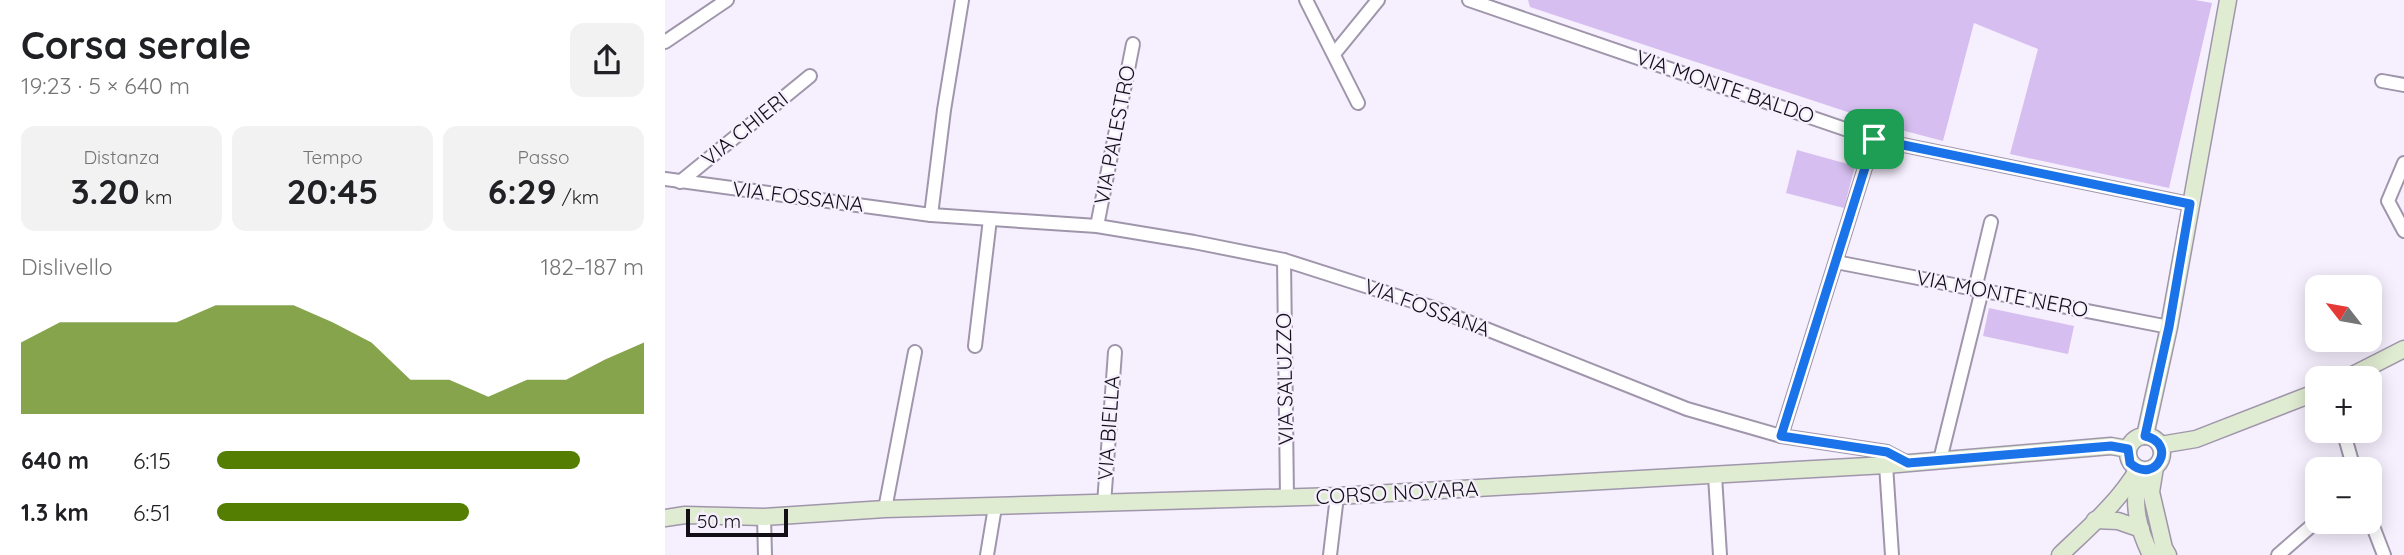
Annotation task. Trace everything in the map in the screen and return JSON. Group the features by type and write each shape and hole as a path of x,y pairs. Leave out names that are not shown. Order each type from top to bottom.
{"main road":[{"path":"2145,436 2169,327 2228,0"},
{"path":"2371,366 2404,349"},
{"path":"2160,445 2196,439 2305,397"},
{"path":"2060,555 2145,468 2161,457 2160,445 2154,438 2145,436 2134,439 2128,449 2130,463 2145,468"},
{"name":"CORSO NOVARA","path":"665,518 685,515 764,517 885,509 1104,505 1337,496 1886,465 2111,446 2128,449"},
{"path":"2145,468 2134,501 2151,555"},
{"path":"2145,468 2168,555"},
{"path":"2095,520 2118,521 2141,529"}],"street":[{"path":"665,42 727,0"},
{"path":"931,215 944,110 963,0"},
{"path":"1306,0 1358,103"},
{"path":"1334,54 1378,0"},
{"name":"VIA MONTE BALDO","path":"1469,0 1495,4 1874,139 2190,204"},
{"name":"VIA PALESTRO","path":"1097,226 1133,44"},
{"name":"VIA CHIERI","path":"680,182 810,76"},
{"path":"2382,80 2404,85"},
{"path":"1781,436 1874,139"},
{"path":"2404,163 2388,201 2404,231"},
{"name":"VIA FOSSANA","path":"665,179 931,215 1097,226 1284,260 1431,307 1687,410 1781,436 1887,452 1908,463"},
{"path":"975,346 990,219"},
{"path":"1940,460 1991,222"},
{"name":"VIA SALUZZO","path":"1284,260 1287,498"},
{"name":"VIA MONTE NERO","path":"1836,262 2169,327"},
{"path":"885,509 915,352"},
{"name":"VIA BIELLA","path":"1104,505 1115,352"},
{"path":"1886,465 1892,555"},
{"path":"1715,476 1720,555"},
{"path":"1330,555 1337,496"},
{"path":"987,555 995,507"},
{"path":"764,517 765,555"},
{"path":"2278,555 2305,531"},
{"path":"2374,534 2380,554"}],"shaded area":[{"path":"1528,0 2195,0 2212,3 2169,188 2010,154 2038,49 1974,23 1943,141 1905,131 1530,7"},
{"path":"1797,150 1855,166 1844,208 1786,193"},
{"path":"1989,308 2074,326 2068,354 1983,336"}],"route":[{"path":"1874,139 2190,204 2169,327 2145,436 2154,438 2162,451 2155,467 2138,469 2130,463 2128,449 2111,446 1908,463 1887,452 1781,436 1874,139"}]}
